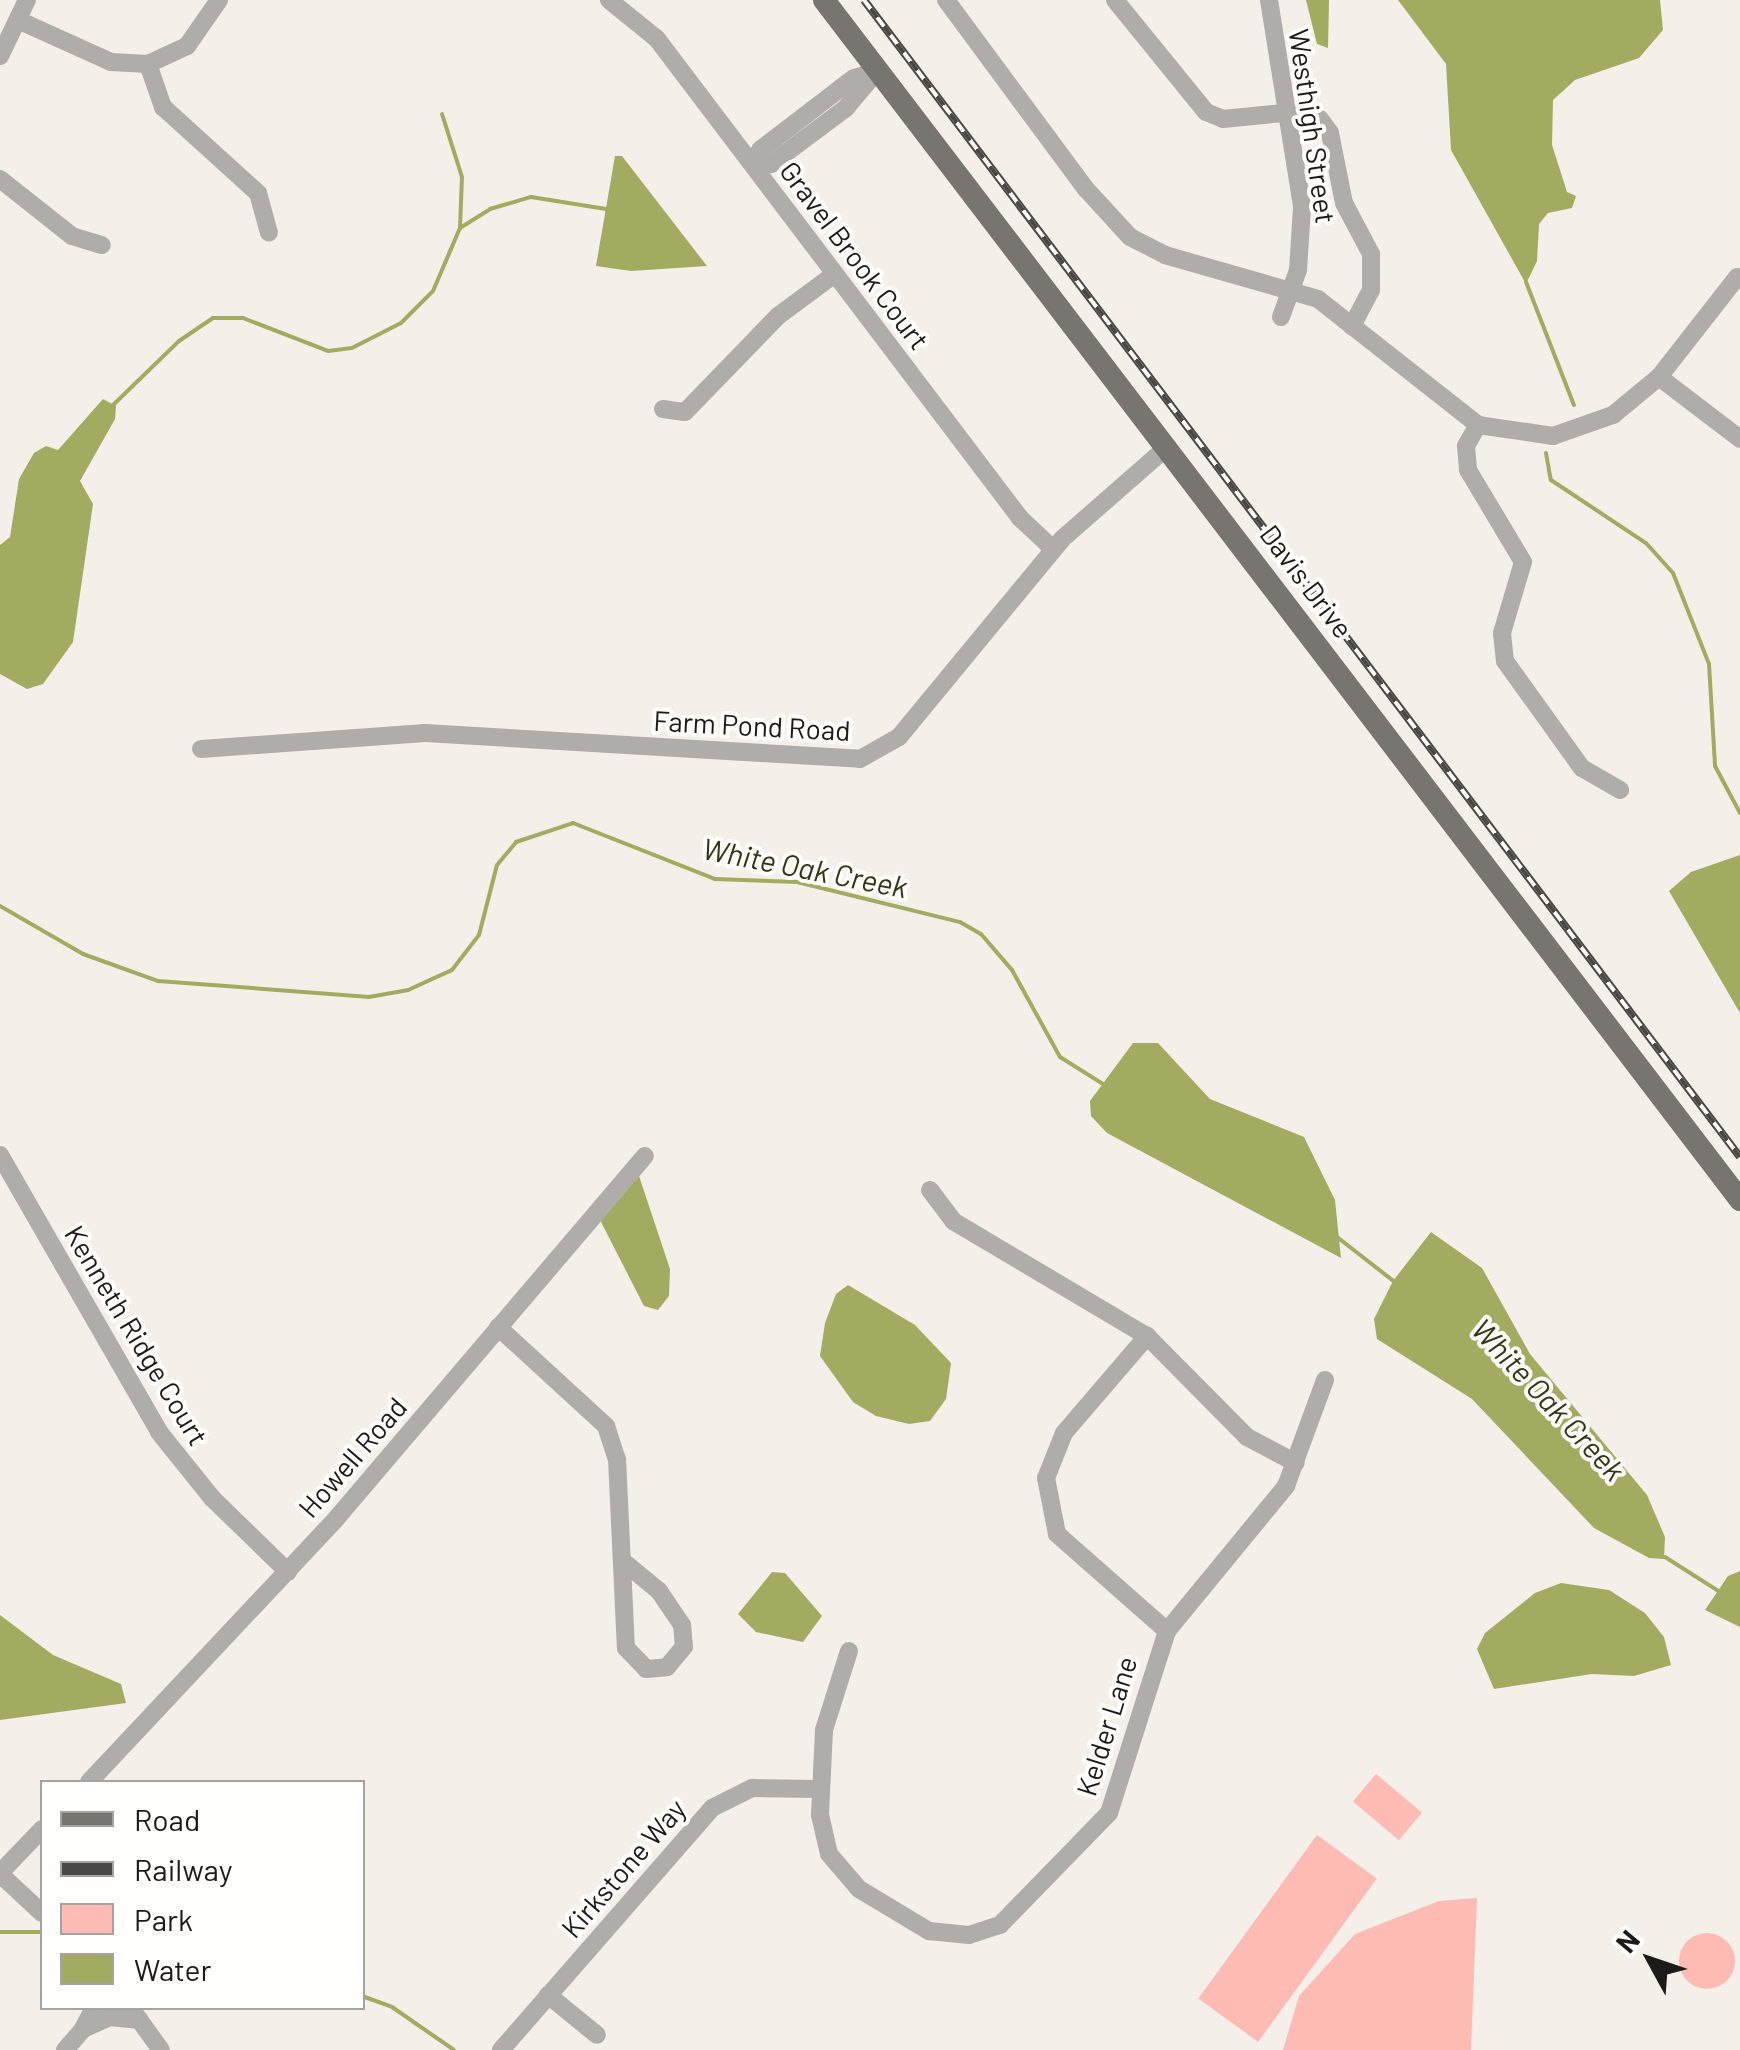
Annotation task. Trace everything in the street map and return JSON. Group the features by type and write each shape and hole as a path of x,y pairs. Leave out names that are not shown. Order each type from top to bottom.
{"main road":[{"name":"Davis Drive","path":"824,0 1740,1200"}],"street":[{"path":"0,56 28,0"},
{"path":"18,20 111,62 148,64 187,46 219,0"},
{"name":"Gravel Brook Court","path":"608,0 647,27 1020,518 1053,549"},
{"path":"946,0 1116,226 1165,255 1318,300 1478,426 1530,436 1572,432 1632,404 1660,377 1736,278"},
{"path":"1115,0 1206,112 1223,119 1283,114 1320,120 1330,133 1344,203 1371,254 1371,290 1352,326"},
{"name":"Westhigh Street","path":"1269,0 1283,114 1302,207 1290,291 1281,317"},
{"path":"148,64 163,107 258,193 269,233"},
{"path":"754,166 771,164 846,108 877,71"},
{"path":"0,179 72,236 102,246"},
{"path":"663,409 684,412 778,316 834,274"},
{"path":"1660,377 1740,440"},
{"path":"1478,426 1466,446 1468,470 1522,562 1502,634 1505,661 1582,768 1620,790"},
{"name":"Farm Pond Road","path":"201,749 425,733 860,759 882,751 921,714 1053,549 1167,447"},
{"name":"Kenneth Ridge Court","path":"0,1155 159,1432 212,1498 288,1572"},
{"name":"Howell Road","path":"90,1780 288,1572 645,1156"},
{"path":"930,1190 953,1221 1146,1336 1247,1437 1296,1463"},
{"path":"498,1327 606,1426 617,1459 626,1648 646,1669 667,1667 684,1647 682,1625 658,1591 624,1562"},
{"path":"1146,1336 1064,1432 1050,1460 1046,1496 1058,1534 1072,1552 1167,1632"},
{"name":"Kelder Lane","path":"849,1651 826,1715 820,1788 824,1844 860,1889 914,1924 946,1936 1000,1924 1109,1813 1167,1632 1278,1498 1296,1463 1325,1380"},
{"name":"Kirkstone Way","path":"501,2050 712,1808 752,1788 820,1788"},
{"path":"40,1831 0,1874 40,1911"},
{"path":"548,1995 596,2035"},
{"path":"66,2050 93,2010"},
{"path":"83,2029 110,2017 135,2014 161,2050"}],"green space":[{"path":"1376,1774 1422,1813 1399,1840 1353,1802"},
{"path":"1317,1835 1377,1878 1258,2042 1198,1998"},
{"path":"1477,1898 1471,2050 1283,2050 1299,1996 1355,1934 1439,1901"},
{"path":"1707,1933 1727,1941 1735,1961 1727,1981 1707,1989 1687,1981 1679,1961 1687,1941"}],"water":[{"path":"1306,0 1329,0 1328,48 1317,44"},
{"path":"1398,0 1660,0 1663,30 1639,58 1575,80 1553,100 1552,145 1567,192 1576,196 1572,208 1548,213 1539,224 1537,261 1526,284 1451,150 1446,64"},
{"path":"615,156 622,156 707,266 631,271 596,266"},
{"path":"103,399 116,406 115,419 80,481 93,504 73,642 43,684 27,689 0,674 0,545 10,537 19,479 34,453 46,446 58,450"},
{"path":"1740,855 1740,1013 1669,891 1691,872"},
{"path":"1133,1043 1158,1043 1210,1099 1304,1137 1335,1200 1341,1258 1107,1133 1091,1116 1090,1101"},
{"path":"639,1176 670,1269 669,1296 658,1310 644,1306 599,1218"},
{"path":"1431,1232 1482,1268 1530,1354 1647,1495 1665,1537 1664,1559 1649,1558 1594,1528 1472,1399 1377,1339 1374,1319 1393,1281"},
{"path":"848,1285 915,1325 951,1363 946,1399 930,1421 909,1424 876,1416 853,1402 820,1356 825,1323 836,1294"},
{"path":"1740,1571 1740,1627 1705,1610 1728,1576"},
{"path":"772,1572 785,1573 822,1616 803,1642 756,1632 738,1614"},
{"path":"1561,1583 1609,1590 1645,1613 1664,1637 1671,1665 1634,1676 1592,1674 1494,1689 1477,1649 1485,1633 1535,1593"},
{"path":"0,1615 53,1655 121,1684 126,1703 0,1720"}],"waterway":[{"path":"110,408 179,341 213,318 243,318 328,351 352,348 401,323 433,291 460,228 462,177 442,114"},
{"path":"460,228 490,209 531,197 606,209"},
{"path":"1526,282 1574,405"},
{"path":"1546,453 1551,480 1646,543 1673,573 1709,664 1715,766 1740,813"},
{"name":"White Oak Creek","path":"0,906 83,954 158,981 369,997 408,990 452,970 479,935 497,865 516,842 573,823 715,879 797,882 960,922 981,934 1012,970 1060,1057 1103,1084"},
{"name":"White Oak Creek","path":"1337,1237 1396,1283"},
{"name":"White Oak Creek","path":"1665,1557 1720,1592"},
{"path":"0,1932 40,1932"},
{"path":"365,1997 392,2007 454,2050"}],"railway":[{"path":"864,0 1740,1157"}]}
